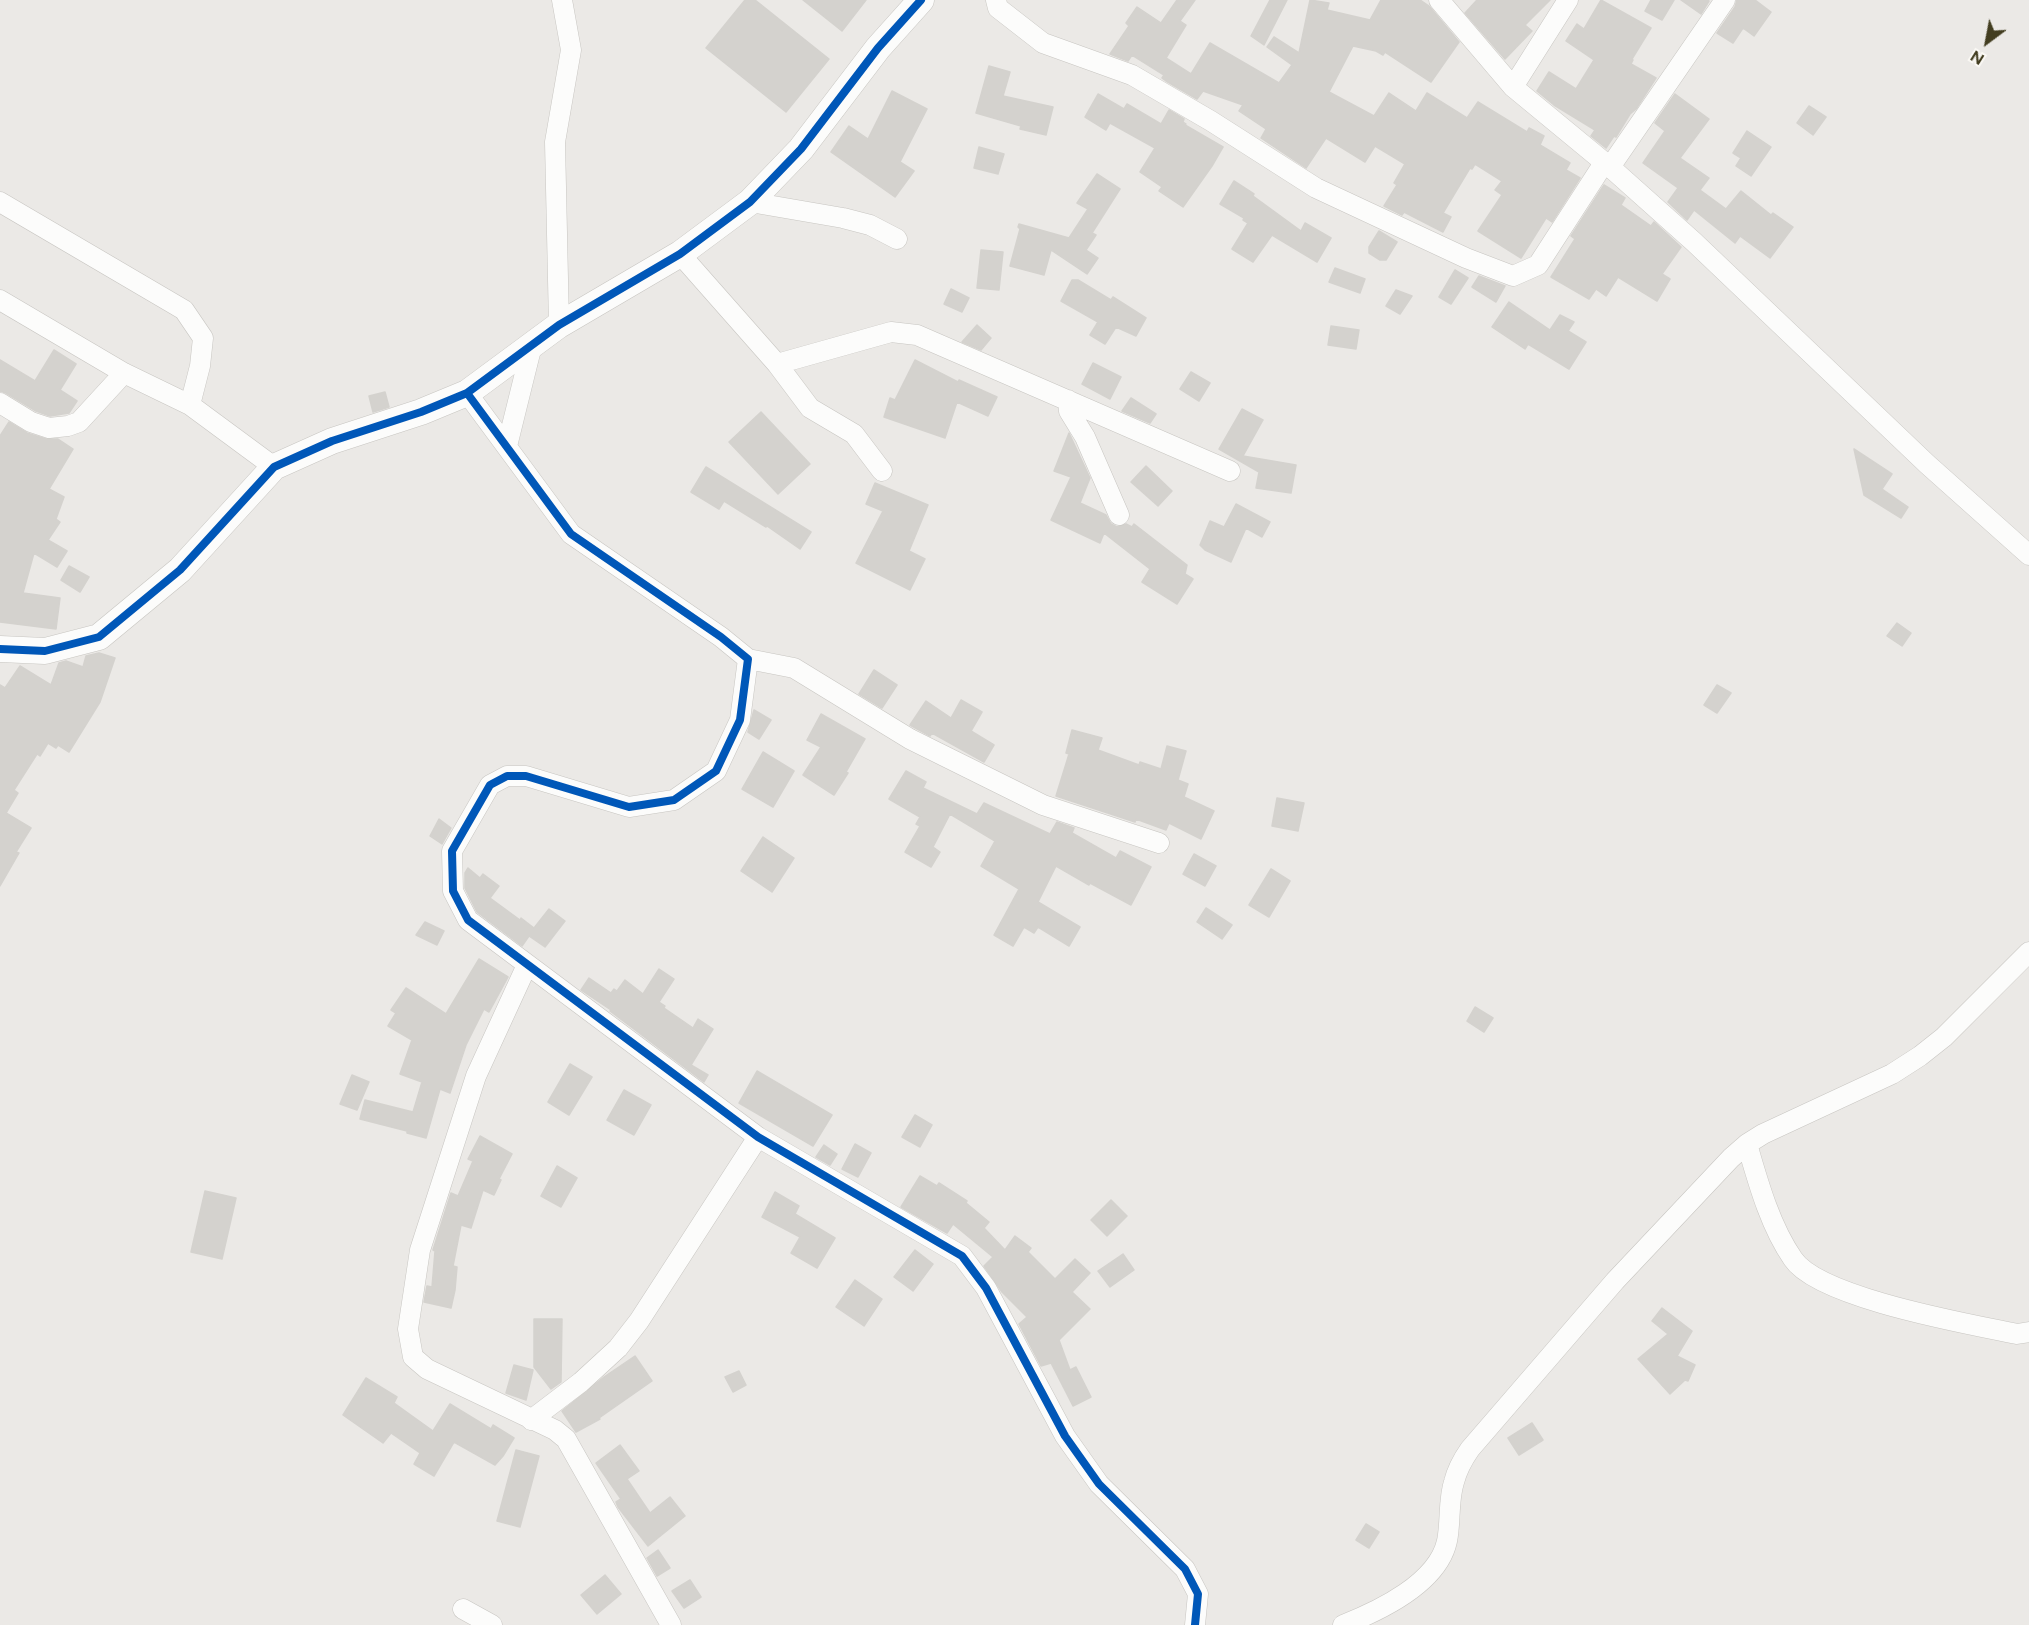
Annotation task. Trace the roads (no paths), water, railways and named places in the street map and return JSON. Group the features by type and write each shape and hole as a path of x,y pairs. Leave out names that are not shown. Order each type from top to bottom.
{"street":[{"path":"559,325 555,142 571,50 562,0"},
{"path":"0,649 45,651 99,637 180,570 274,467 332,441 421,412 467,393 559,325 680,255 750,202 801,149 879,48 921,0"},
{"path":"996,0 998,8 1043,44 1132,75 1211,121 1316,188 1466,258 1513,276 1538,265 1725,0"},
{"path":"1439,0 1513,87 1607,165 1701,249 1928,464 2029,555"},
{"path":"1513,87 1568,0"},
{"path":"0,202 184,310 203,338 200,366 190,405"},
{"path":"750,202 843,218 870,225 897,239"},
{"path":"680,255 777,364 810,408 854,434 882,471"},
{"path":"0,300 124,373 190,405 274,467"},
{"path":"777,364 891,332 917,335 1230,471"},
{"path":"507,446 532,345"},
{"path":"0,403 31,422 49,428 68,426 79,422 124,373"},
{"path":"467,393 571,534 721,637 748,659 794,668 910,739 1043,805 1159,843"},
{"path":"1068,400 1069,411 1086,437 1119,515"},
{"path":"748,659 740,720 716,771 674,800 629,807 526,776 507,776 490,785 452,851 453,891 468,920 758,1137 962,1256 986,1288 1065,1436 1099,1484 1185,1569 1198,1594 1195,1625"},
{"path":"1343,1625 1377,1611 1405,1594 1438,1561 1446,1544 1453,1484 1470,1449 1615,1281 1731,1158 1763,1134 1892,1074 1944,1037 2029,952"},
{"path":"527,965 476,1076 420,1250 408,1329 413,1357 427,1369 555,1430 566,1439 671,1625"},
{"path":"531,1420 581,1383 618,1348 639,1321 758,1137"},
{"path":"1747,1144 1761,1191 1779,1232 1794,1261 1813,1278 1849,1293 1938,1317 2017,1334 2029,1332"},
{"path":"463,1609 492,1625"}]}
